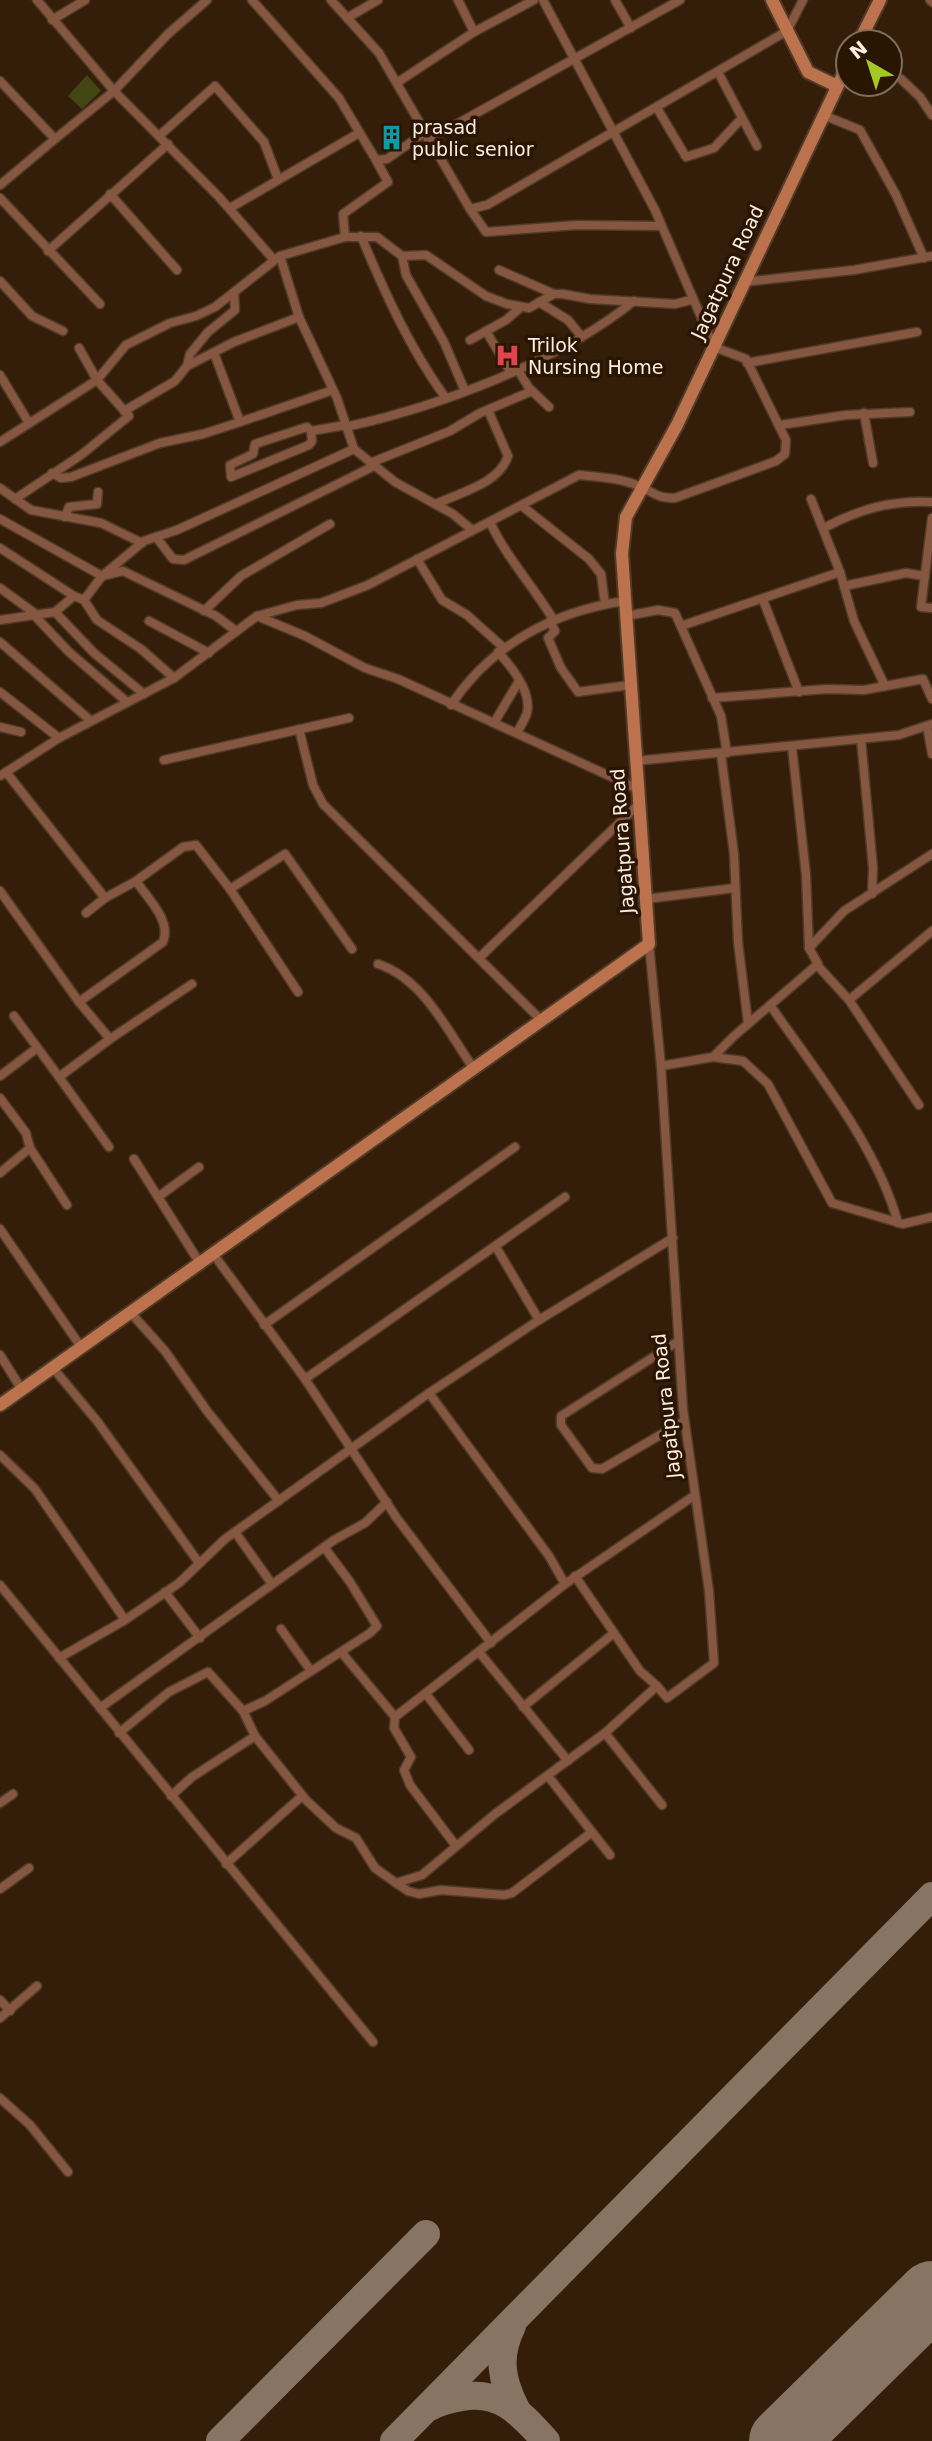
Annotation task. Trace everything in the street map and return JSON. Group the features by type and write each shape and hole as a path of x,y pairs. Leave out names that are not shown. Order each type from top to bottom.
{"street":[{"path":"37,0 114,91 277,258 299,317 333,390 354,449 411,493 436,504 471,529"},
{"path":"52,20 85,0"},
{"path":"0,185 114,91 168,34 206,0"},
{"path":"252,0 339,98 388,182 343,214 345,237"},
{"path":"331,0 379,53 398,82 426,137 486,232 577,225 662,226"},
{"path":"347,18 377,0"},
{"path":"458,0 474,32"},
{"path":"398,82 474,32 534,0"},
{"path":"105,898 3,774 59,738 174,678 257,616 297,605 321,603 368,585 579,475 612,478 640,486 659,498 675,498 776,461 785,454 787,445 779,425 746,359 714,347 691,300 662,226 542,0"},
{"path":"615,0 631,28"},
{"path":"376,160 387,159 426,137 503,101 572,59 680,0"},
{"path":"772,0 808,72 834,85"},
{"path":"470,209 487,205 787,31 803,0"},
{"path":"866,28 880,0"},
{"path":"718,72 757,146"},
{"path":"0,81 55,139"},
{"path":"904,82 920,97 932,115"},
{"path":"159,136 215,86 264,142 278,178"},
{"name":"Jagatpura Road","path":"657,1686 667,1698 714,1663 709,1591 684,1421 677,1342 661,1066 630,685 622,554 626,517 640,486 677,425 834,92"},
{"path":"657,108 686,158 714,148 742,118"},
{"path":"744,282 854,270 928,257 860,130 823,115"},
{"path":"230,208 359,133"},
{"path":"48,251 168,144"},
{"path":"110,194 177,271"},
{"path":"0,198 100,304"},
{"path":"361,236 427,372 445,397"},
{"path":"0,442 97,380 126,345 170,323 197,316 234,293 277,258 345,237 377,237 402,256 426,255 486,296 521,307 529,308 554,294"},
{"path":"402,256 406,275 444,342 465,391"},
{"path":"499,270 554,294 675,304 691,300"},
{"path":"0,281 32,316 63,331"},
{"path":"187,366 190,354 208,332 236,310 234,293"},
{"path":"311,431 346,426 465,391 514,372 603,326 634,301"},
{"path":"539,302 568,320 582,337"},
{"path":"470,340 521,307"},
{"path":"124,411 174,381 187,366 299,317"},
{"path":"486,331 514,372 549,407"},
{"path":"747,363 917,332"},
{"path":"15,499 129,416 97,380 79,348"},
{"path":"214,353 240,422"},
{"path":"0,375 29,423"},
{"path":"51,473 61,478 71,477 160,443 203,434 333,390"},
{"path":"156,537 173,559 184,560 372,465 532,391"},
{"path":"436,504 486,481 501,472 505,465 508,456 488,410"},
{"path":"779,425 864,413 910,412"},
{"path":"864,413 873,463"},
{"path":"307,427 311,431 312,441 309,445 231,477 230,466 253,454 254,444 307,427"},
{"path":"84,600 103,576 142,543 354,449"},
{"path":"0,488 31,510 112,527 142,543"},
{"path":"65,517 69,507 97,504 98,492"},
{"path":"811,499 840,572 853,621 886,686"},
{"path":"824,528 862,510 890,503 932,502"},
{"path":"522,506 589,559 601,575 605,604"},
{"path":"932,518 921,607 932,608"},
{"path":"0,519 103,576 123,571 204,611 236,631"},
{"path":"489,522 552,620 555,631 548,638 578,692 630,685"},
{"path":"204,611 241,576 330,524"},
{"path":"0,548 84,600 96,620 141,649 174,678"},
{"path":"417,559 442,600 467,615 501,650 519,681 528,711 517,733"},
{"path":"681,626 840,572"},
{"path":"844,586 906,573 925,576"},
{"path":"0,588 35,615 69,652 127,702"},
{"path":"0,620 55,612 74,596"},
{"path":"763,600 799,692"},
{"path":"451,705 470,677 501,650 552,620 605,604 625,601"},
{"path":"626,617 658,610 675,612 721,716 748,1023"},
{"path":"55,612 94,653 144,694"},
{"path":"257,616 638,789"},
{"path":"149,621 209,653"},
{"path":"0,642 91,721"},
{"path":"712,698 886,686 923,679 932,699"},
{"path":"494,723 519,681"},
{"path":"0,692 59,738"},
{"path":"164,760 349,718"},
{"path":"635,761 899,735 930,725 932,754"},
{"path":"0,727 20,732"},
{"path":"299,729 313,785 323,804 541,1020"},
{"path":"861,739 873,868 872,894"},
{"path":"792,747 806,875 809,948 817,965 849,1000 919,1105"},
{"path":"479,958 639,804"},
{"path":"86,913 183,847 196,845 230,889 298,992"},
{"path":"230,889 285,854 352,949"},
{"path":"809,948 844,911 932,854"},
{"path":"79,1002 163,942 167,933 165,923 136,881"},
{"path":"646,899 735,888"},
{"path":"0,891 79,1002 110,1039"},
{"path":"849,1000 932,931"},
{"path":"0,1405 201,1265 649,944"},
{"path":"378,964 395,970 416,985 474,1069"},
{"path":"713,1057 748,1023 817,965"},
{"path":"59,1077 192,984"},
{"path":"770,1005 849,1122 892,1202 898,1223"},
{"path":"14,1016 109,1147"},
{"path":"0,1076 37,1048"},
{"path":"661,1066 713,1057 743,1061 768,1084 832,1203 898,1223 932,1217"},
{"path":"0,1098 26,1133 30,1148 67,1205"},
{"path":"264,1325 515,1147"},
{"path":"0,1173 30,1148"},
{"path":"134,1159 201,1265"},
{"path":"158,1197 199,1167"},
{"path":"305,1378 565,1197"},
{"path":"0,1229 81,1348"},
{"path":"59,1658 125,1620 165,1592 235,1532 429,1393 538,1320 673,1238"},
{"path":"496,1247 538,1320"},
{"path":"214,1255 305,1378 387,1502 491,1643"},
{"path":"130,1312 164,1351 207,1411 279,1501"},
{"path":"677,1342 561,1416 561,1425 592,1468 602,1469 684,1421"},
{"path":"0,1356 22,1390"},
{"path":"53,1368 97,1421 199,1563"},
{"path":"429,1393 549,1556 565,1584"},
{"path":"0,1455 35,1489 125,1620"},
{"path":"395,1717 575,1576 695,1495"},
{"path":"100,1709 324,1547 365,1523 387,1502"},
{"path":"235,1532 272,1584"},
{"path":"243,1711 342,1653 377,1626 324,1547"},
{"path":"396,1882 422,1875 605,1733 657,1686 640,1671 575,1576"},
{"path":"0,1585 373,2042"},
{"path":"165,1592 200,1638"},
{"path":"281,1629 311,1671"},
{"path":"523,1707 614,1633"},
{"path":"480,1652 568,1761"},
{"path":"342,1653 395,1717 394,1728 411,1757 404,1770 410,1785 456,1846"},
{"path":"120,1733 169,1692 208,1672 243,1711 255,1736 302,1796 336,1828 356,1838 375,1868 408,1891 419,1894 441,1890 503,1895 512,1893 592,1832"},
{"path":"426,1694 469,1750"},
{"path":"605,1733 662,1805"},
{"path":"171,1797 192,1777 255,1736"},
{"path":"548,1776 610,1855"},
{"path":"0,1803 13,1794"},
{"path":"226,1864 302,1796"},
{"path":"0,1889 29,1868"},
{"path":"0,2018 37,1986"},
{"path":"0,2000 10,2011"},
{"path":"0,2098 30,2125 68,2172"}],"green space":[{"path":"87,75 101,91 82,109 68,96"}],"taxiway":[{"path":"394,2441 932,1896"},
{"path":"220,2441 426,2234"},
{"path":"512,2326 504,2348 503,2368 507,2388 516,2409"},
{"path":"430,2407 462,2397 489,2397 510,2407 546,2441"}],"runway":[{"path":"783,2441 932,2295"}],"place":[{"name":"prasad public senior","path":"392,138"},
{"name":"Trilok Nursing Home","path":"508,356"}]}
